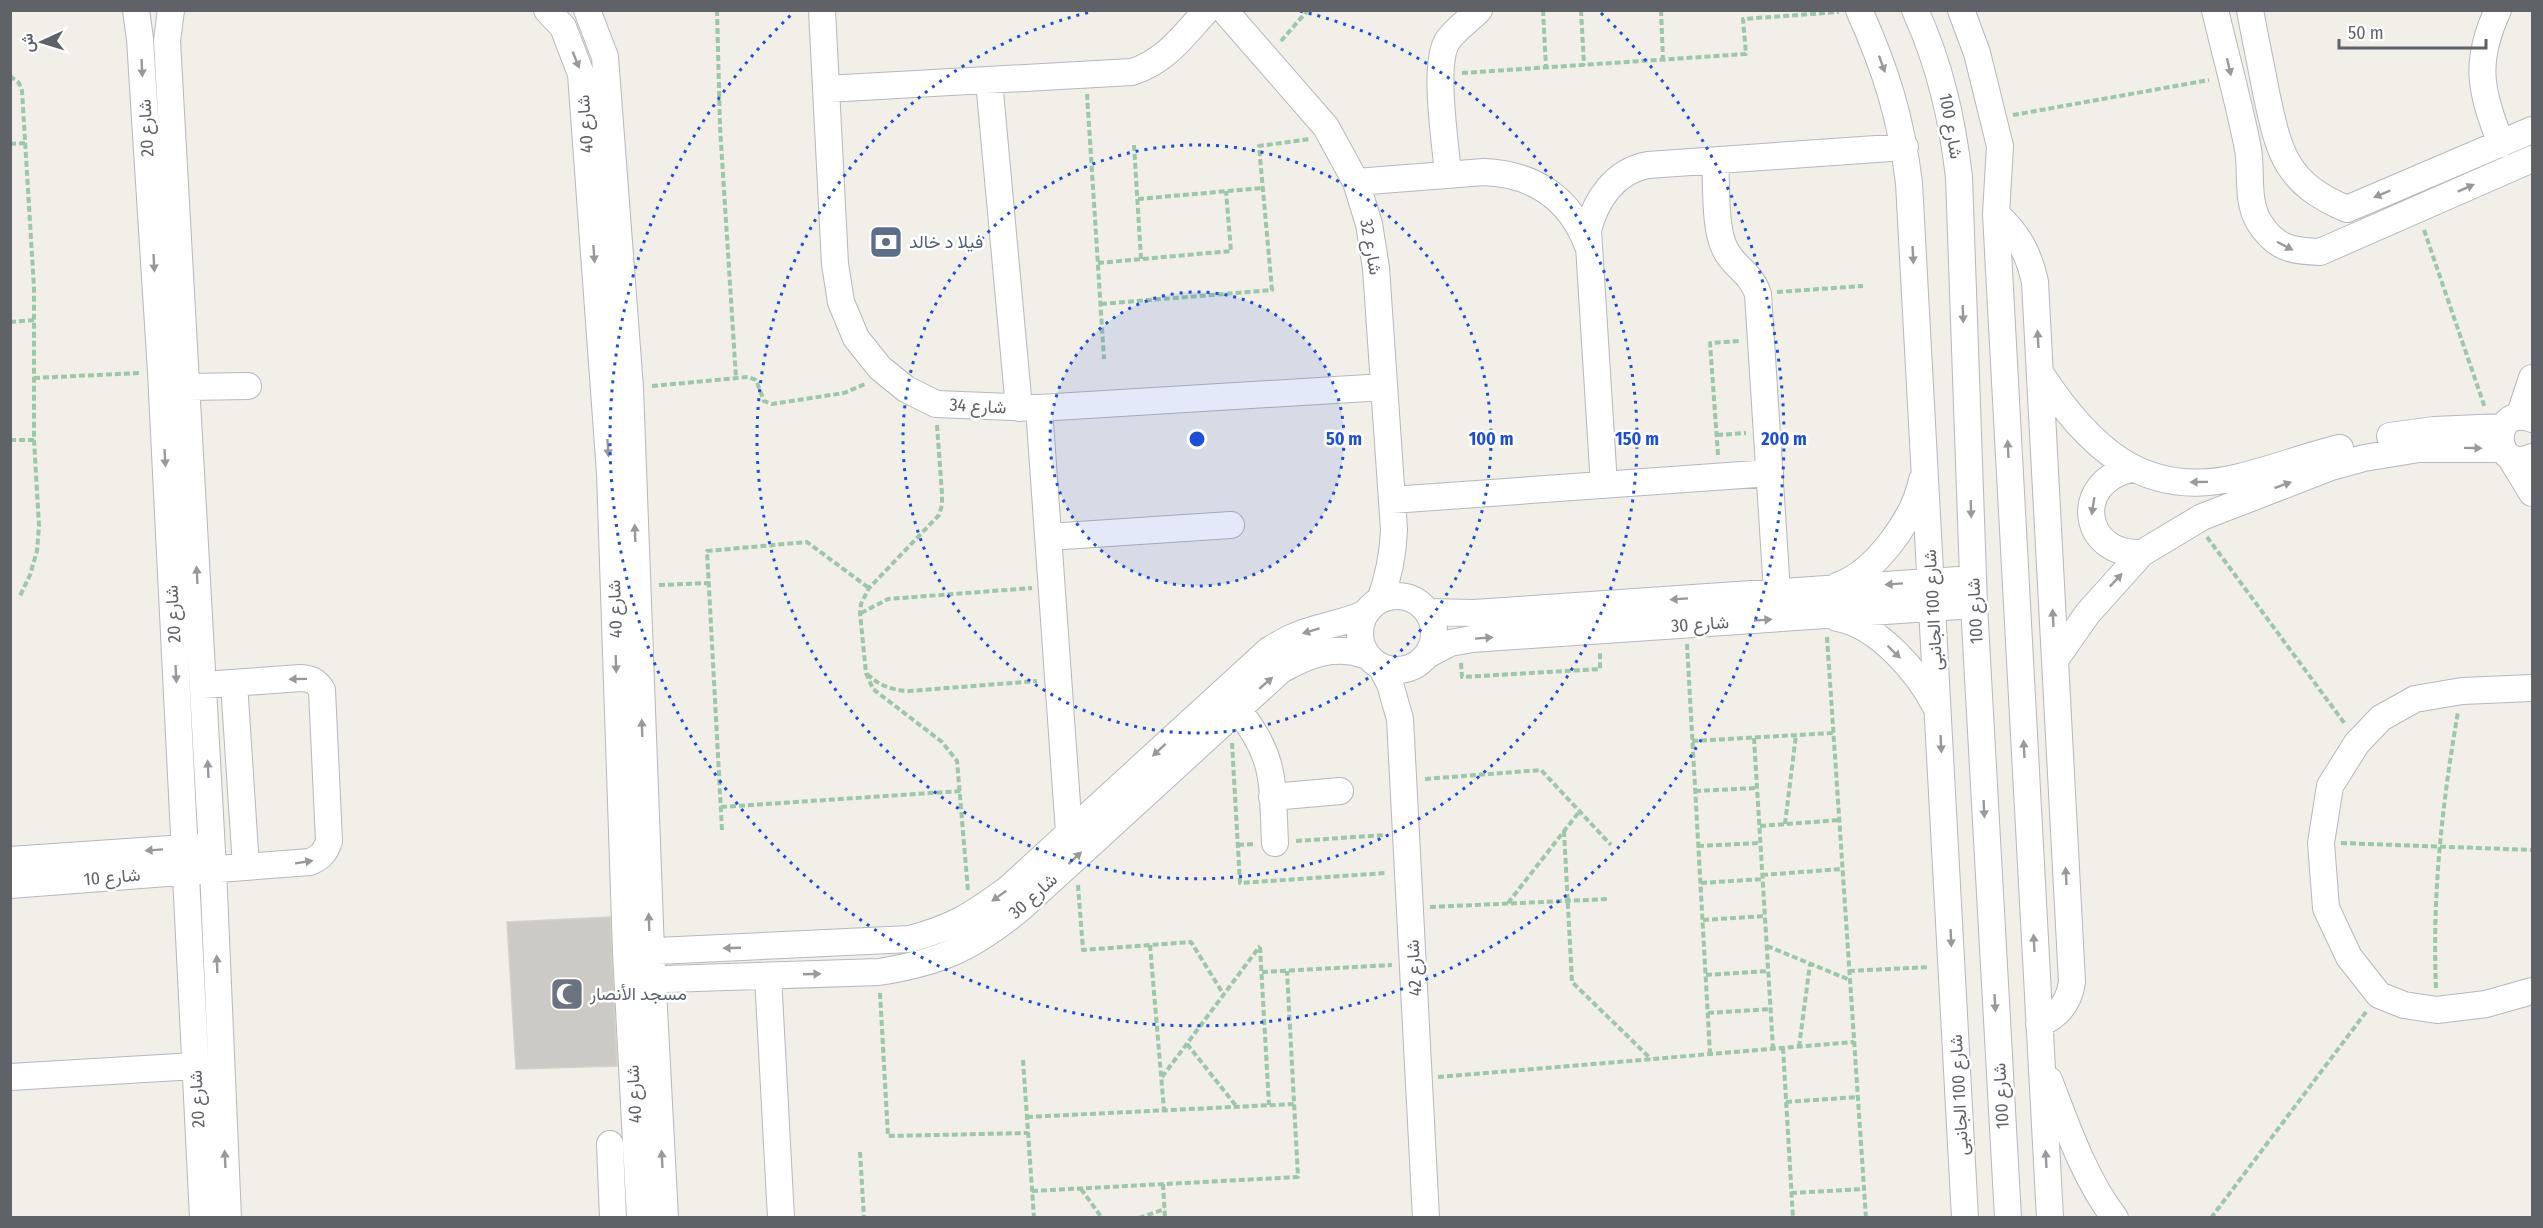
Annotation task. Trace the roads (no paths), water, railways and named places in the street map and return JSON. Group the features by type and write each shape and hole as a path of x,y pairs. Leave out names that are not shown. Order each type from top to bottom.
{"street":[{"name":"شارع 20","path":"136,10 140,39 161,372 185,859 204,1075 228,1218"},
{"name":"شارع 20","path":"171,10 167,41 213,857 204,1075 202,1218"},
{"name":"شارع 40","path":"547,10 563,27 581,74 610,473 640,980 665,1218"},
{"name":"شارع 34","path":"822,10 836,264 841,302 856,338 880,368 906,389 936,404 1029,408 1384,387"},
{"path":"826,89 1132,72 1149,67 1163,58 1207,10"},
{"name":"شارع 32","path":"1224,10 1326,127 1356,182 1369,224 1376,268 1394,530 1389,577 1373,606"},
{"path":"1448,175 1440,75 1441,57 1448,40 1479,10"},
{"name":"شارع 100","path":"1915,10 1940,72 1947,96 1953,124 1959,177 1974,605 2008,1218"},
{"path":"1961,10 1977,53 2000,146 1996,214 2050,1218"},
{"path":"2215,10 2248,150 2251,196 2257,220 2273,240 2294,251 2320,252 2532,159"},
{"path":"2250,10 2277,143 2289,166 2304,185 2324,200 2347,209 2359,235"},
{"path":"2498,10 2486,40 2481,70 2485,102 2501,144"},
{"name":"شارع 100 الجانبى","path":"1852,11 1880,57 1895,102 1910,183 1965,1218"},
{"name":"شارع 40","path":"591,12 605,57 630,388 637,586 638,951"},
{"path":"989,81 1029,408 1048,537 1069,832"},
{"path":"2347,209 2532,130"},
{"path":"2248,150 2277,143"},
{"path":"1604,485 1588,230 1592,214 1600,199 1622,174 1648,165 1905,147"},
{"path":"1715,161 1720,236 1731,259 1746,272 1758,294 1777,592"},
{"path":"1959,177 2000,172"},
{"path":"1356,182 1505,173 1525,178 1544,188 1564,206 1582,231 1588,246"},
{"path":"1996,214 2016,235 2032,266 2040,373 2072,982 2070,993 2058,1012 2039,1024"},
{"path":"2040,373 2061,403 2091,437 2131,469 2172,480 2212,482 2328,459 2364,458 2513,436"},
{"path":"2532,378 2513,436 2532,493"},
{"path":"187,387 248,386"},
{"path":"2055,660 2088,613 2142,553 2182,527 2328,459"},
{"path":"1832,588 1861,574 1873,563 1901,528 1921,487 1925,465"},
{"path":"2131,469 2111,476 2096,490 2091,517 2095,530 2103,542 2115,550 2142,553"},
{"path":"1392,500 1770,472"},
{"path":"1048,537 1231,525"},
{"name":"شارع 32","path":"1394,530 1401,557 1425,608"},
{"name":"شارع 30","path":"1425,608 1474,613 1973,579"},
{"path":"1404,596 1425,608 1435,630 1435,639 1422,660 1398,671 1374,661 1360,634 1373,606 1404,596"},
{"name":"شارع 30","path":"1422,660 1460,641 1974,605"},
{"name":"شارع 30","path":"638,951 910,939 941,931 970,917 1008,890 1269,650 1312,629 1346,622 1373,606"},
{"path":"1825,616 1844,619 1862,626 1879,638 1917,676 1939,712"},
{"name":"شارع 30","path":"640,980 879,972 918,966 956,953 991,933 1281,670 1299,659 1318,652 1338,650 1374,661"},
{"name":"شارع 42","path":"1400,720 1403,701 1422,660"},
{"name":"شارع 42","path":"1374,661 1393,692 1400,720 1426,1218"},
{"name":"شارع 10","path":"10,860 213,857 246,867 310,862 320,858 329,841 322,690 310,679 234,683"},
{"path":"203,685 234,683 246,867"},
{"path":"2532,688 2462,691 2415,699 2381,718 2357,743 2330,786 2321,843 2326,908 2349,957 2379,995 2404,1005 2437,1010 2486,1004 2532,992"},
{"path":"1237,709 1254,729 1266,753 1272,779 1275,843"},
{"path":"1272,797 1341,791"},
{"name":"شارع 10","path":"10,885 185,859"},
{"path":"702,949 695,964 697,972 703,978"},
{"path":"768,976 781,1218"},
{"name":"شارع 40","path":"640,980 638,1179 640,1218"},
{"path":"2041,1057 2072,1139 2091,1178 2115,1218"},
{"path":"10,1077 204,1075"},
{"path":"610,1144 613,1218"},
{"path":"611,1182 638,1179"}],"place":[{"name":"فيلا د خالد","path":"886,242"},
{"name":"مسجد الأنصار","path":"567,994"}]}
